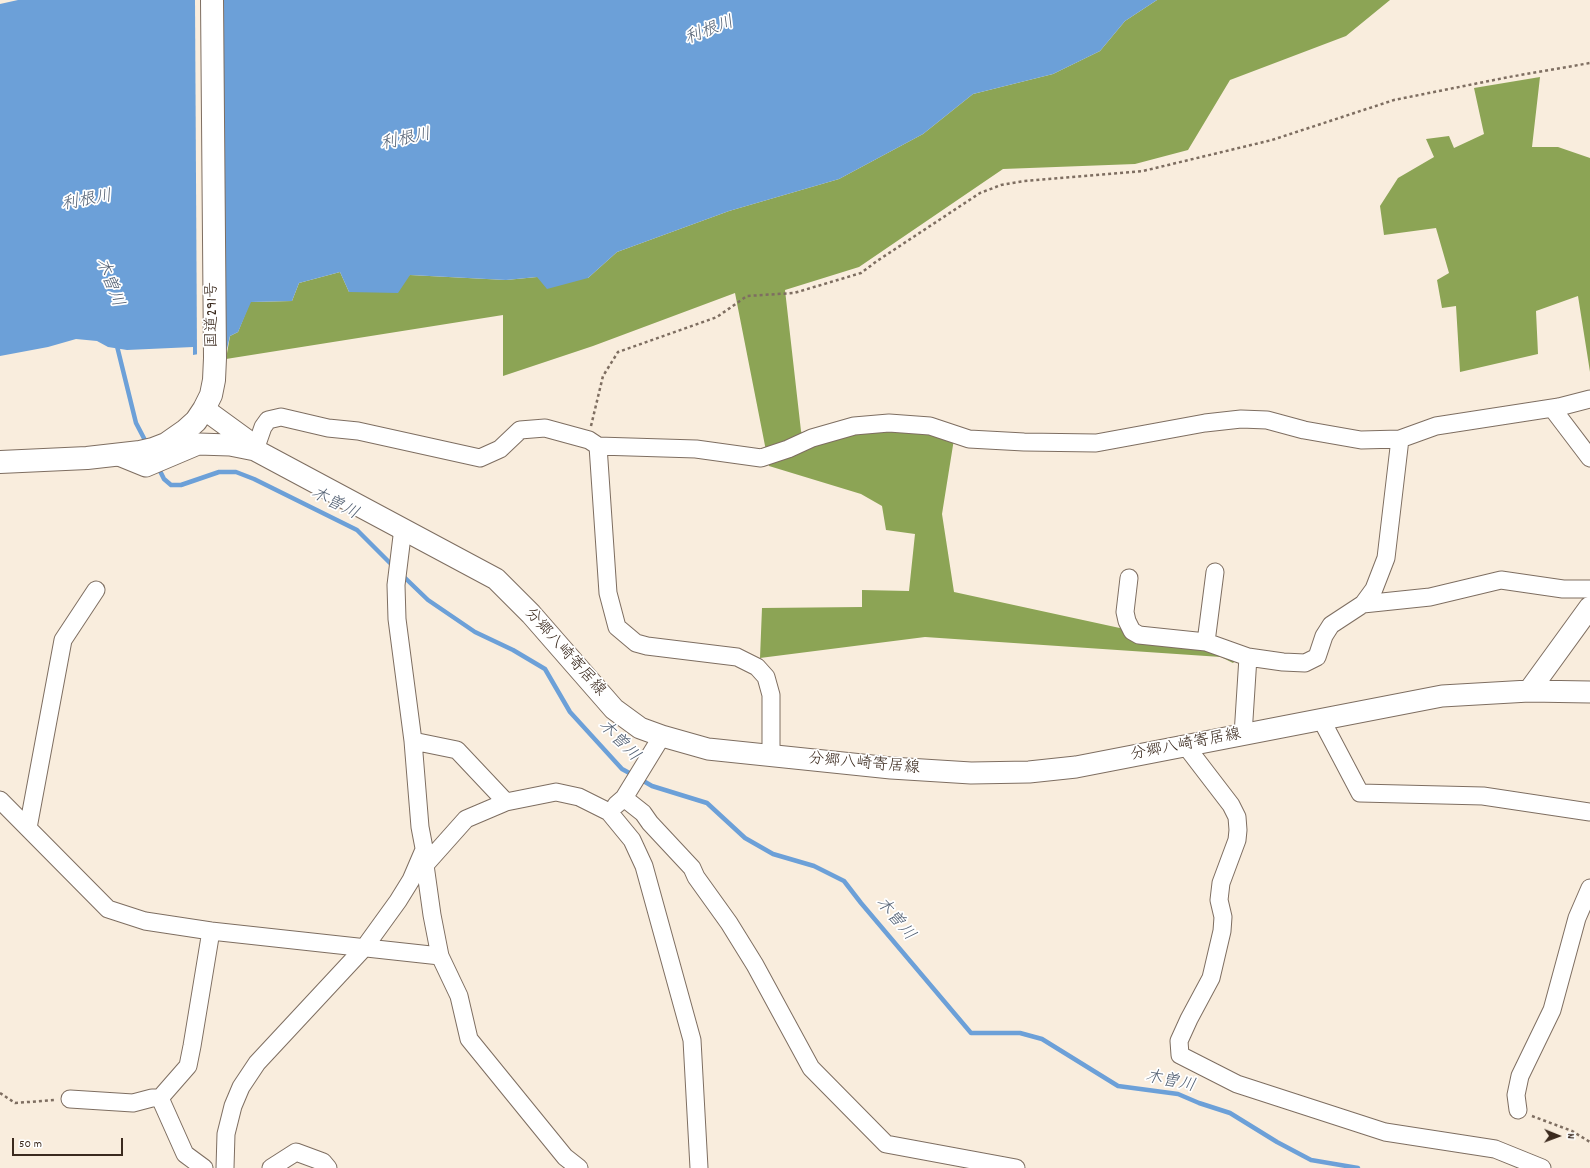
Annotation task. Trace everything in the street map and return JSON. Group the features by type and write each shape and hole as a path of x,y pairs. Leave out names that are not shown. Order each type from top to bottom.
{"highway":[{"name":"国道291号","path":"0,462 119,455 152,456 196,421 211,395 214,380 215,358 212,0"}],"main road":[{"name":"分郷八崎寄居線","path":"204,409 248,441 254,450 403,528 496,579 531,614 614,709 640,728 708,749 891,768 971,773 1029,772 1076,767 1442,696 1529,691 1590,692"},
{"path":"152,456 198,444 230,445 254,450"},
{"path":"1529,691 1590,607"}],"street":[{"path":"254,450 263,427 268,420 281,417 328,428 358,430 480,458 500,449 520,430 545,428 594,443 696,450 761,458 788,449 812,438 854,426 889,423 930,426 969,439 1024,442 1096,443 1205,423 1241,419 1268,420 1304,430 1361,440 1400,439 1436,426 1552,408 1590,399"},
{"path":"1552,408 1590,458"},
{"path":"1129,578 1125,612 1127,621 1132,631 1139,635 1206,642 1248,657 1283,662 1305,663 1317,657 1324,636 1331,625 1363,604 1374,588 1386,558 1400,439"},
{"path":"594,443 608,593 617,627 636,643 647,646 737,657 757,667 766,677 771,695 771,756"},
{"path":"403,528 396,585 397,619 413,741 420,827 432,916 440,956 459,996 469,1039 565,1157 580,1168"},
{"path":"1206,642 1214,572"},
{"path":"1363,604 1430,597 1501,580 1563,589 1590,589"},
{"path":"28,828 63,640 96,590"},
{"path":"1243,735 1248,657"},
{"path":"1321,719 1360,793 1483,796 1590,812"},
{"path":"609,812 627,793 662,736"},
{"path":"413,741 457,750 506,802"},
{"path":"1185,745 1231,805 1237,817 1238,830 1237,840 1221,883 1219,900 1223,917 1222,931 1211,978 1179,1041 1180,1055 1237,1084 1385,1132 1495,1149 1542,1168"},
{"path":"225,1168 226,1134 233,1106 241,1087 257,1063 364,948 398,901 425,856 466,819 506,802 556,792 579,797 609,812 632,840 644,866 692,1040 699,1168"},
{"path":"627,793 650,823 692,868 696,877 729,923 755,965 811,1068 886,1144 1016,1168"},
{"path":"0,800 108,909 145,921 211,931 440,956"},
{"path":"1518,1110 1516,1096 1520,1076 1552,1010 1577,918 1590,888"},
{"path":"70,1099 133,1103 152,1098 160,1098 188,1066 211,931"},
{"path":"160,1098 185,1154 204,1168"},
{"path":"271,1168 296,1152 323,1162 328,1168"}],"path":[{"path":"594,443 592,418 603,376 618,352 717,317 747,296 794,294 861,273 876,261 973,197 987,190 1001,185 1024,181 1142,171 1272,140 1394,100 1509,76 1590,63"},
{"path":"0,1093 15,1103 70,1099"},
{"path":"1518,1110 1572,1131 1590,1142"}],"green space":[{"path":"1157,0 1390,0 1346,36 1230,80 1188,150 1135,164 1003,169 859,267 785,290 801,431 808,447 858,434 918,428 954,439 942,514 954,592 1221,650 1236,660 1233,663 1221,657 925,637 760,658 762,608 862,607 862,590 909,591 915,534 886,530 882,506 861,494 769,466 735,293 593,346 503,376 503,315 226,359 230,336 238,332 250,302 292,301 299,283 340,272 349,292 410,275 506,280 537,277 588,278 617,252 729,211 839,179 923,134 973,94 1053,74 1100,51 1125,21"},
{"path":"1540,77 1532,147 1558,147 1590,158 1590,372 1578,296 1536,311 1538,354 1460,372 1456,306 1442,308 1437,280 1449,273 1436,228 1384,235 1380,206 1398,178 1434,157 1426,139 1449,136 1454,148 1484,134 1474,88"}],"water":[{"name":"利根川","path":"18,0 1157,0 1125,21 1100,51 1053,74 973,94 923,134 839,179 729,211 617,252 588,278 547,289 537,277 506,280 410,275 398,293 349,292 340,272 299,283 292,301 251,302 238,332 230,336 227,349 193,355 193,347 127,350 108,347 97,341 76,339 48,347 0,356 0,4"}],"pier":[{"path":"195,0 222,0 224,352 197,356"}],"waterway":[{"name":"木曽川","path":"116,342 136,423 147,444"},
{"name":"木曽川","path":"158,467 164,479 171,485 181,485 219,472 236,472 254,479 357,530 394,567"},
{"name":"木曽川","path":"402,575 428,600 475,632 513,650 545,669 570,712 622,769 633,775"},
{"name":"木曽川","path":"640,779 652,786 707,803 745,838 773,854 814,866 844,881 971,1033 1020,1033 1042,1039 1118,1086 1178,1094 1199,1103 1230,1113 1277,1142 1311,1160 1358,1168"}]}
